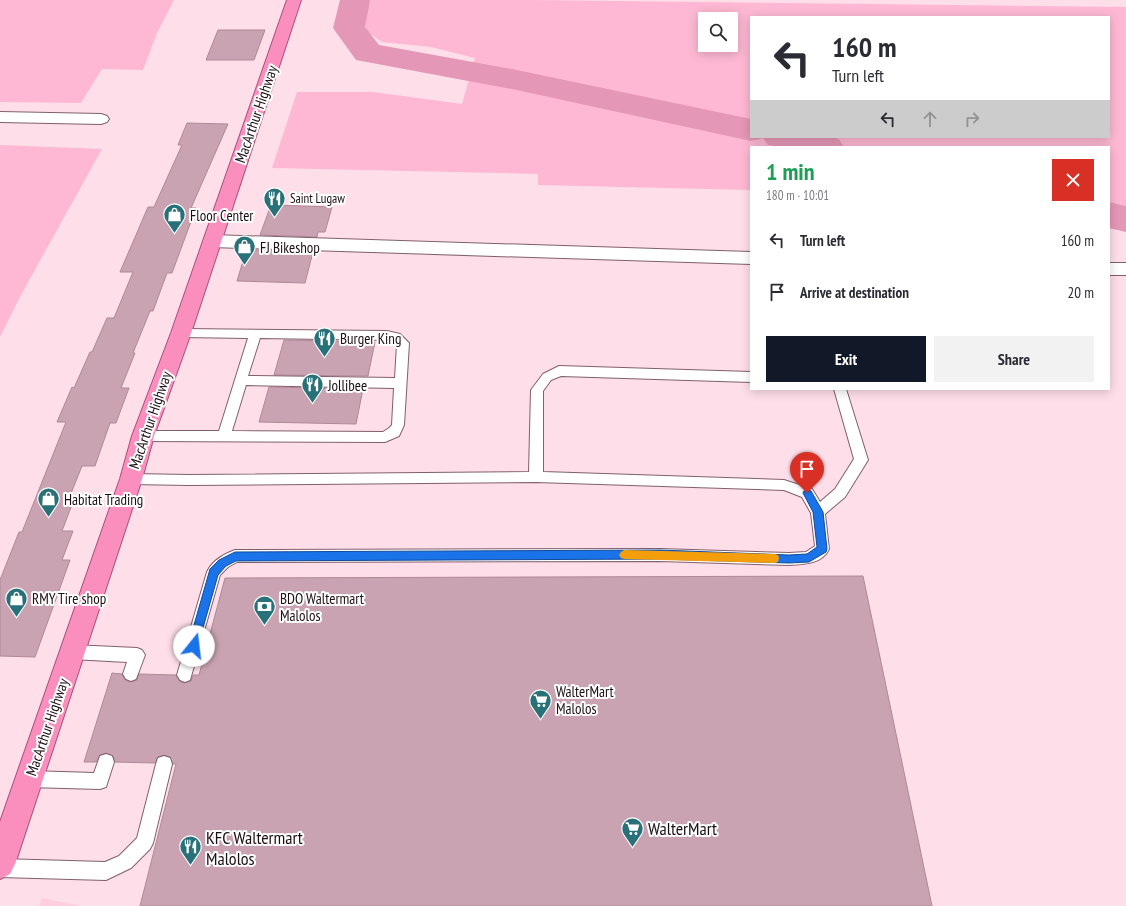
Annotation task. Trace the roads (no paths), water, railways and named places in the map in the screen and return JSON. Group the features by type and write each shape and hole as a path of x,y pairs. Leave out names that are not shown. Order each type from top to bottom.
{"highway":[{"name":"MacArthur Highway","path":"0,864 143,436 181,333 294,0"}],"street":[{"path":"0,117 101,119"},
{"path":"212,241 750,258"},
{"path":"1110,269 1126,269"}],"lane":[{"path":"143,436 385,437 394,432 398,425 403,343 396,337 387,335 181,333"},
{"path":"224,436 255,334"},
{"path":"536,477 537,390 547,377 553,374 560,371 750,378"},
{"path":"241,380 401,382"},
{"path":"818,512 840,493 861,460 840,390"},
{"path":"130,478 195,480 536,477 784,485 807,493 818,512 822,549 809,558 789,559 660,554 235,556 223,563 214,572 185,675"},
{"path":"72,652 136,655 132,674"},
{"path":"29,779 100,781 106,762"},
{"path":"0,868 106,871 125,862 144,843 164,764"}],"waterway":[{"path":"355,0 349,28 368,53 512,79 750,130"},
{"path":"786,138 822,146"},
{"path":"1110,215 1126,219"}],"place":[{"name":"Saint Lugaw","path":"275,218"},
{"name":"Floor Center","path":"175,234"},
{"name":"FJ Bikeshop","path":"244,266"},
{"name":"Burger King","path":"325,358"},
{"name":"Jollibee","path":"312,404"},
{"name":"Habitat Trading","path":"49,518"},
{"name":"RMY Tire shop","path":"16,618"},
{"name":"BDO Waltermart Malolos","path":"265,626"},
{"name":"WalterMart Malolos","path":"540,720"},
{"name":"WalterMart","path":"633,848"},
{"name":"KFC Waltermart Malolos","path":"190,866"}]}
